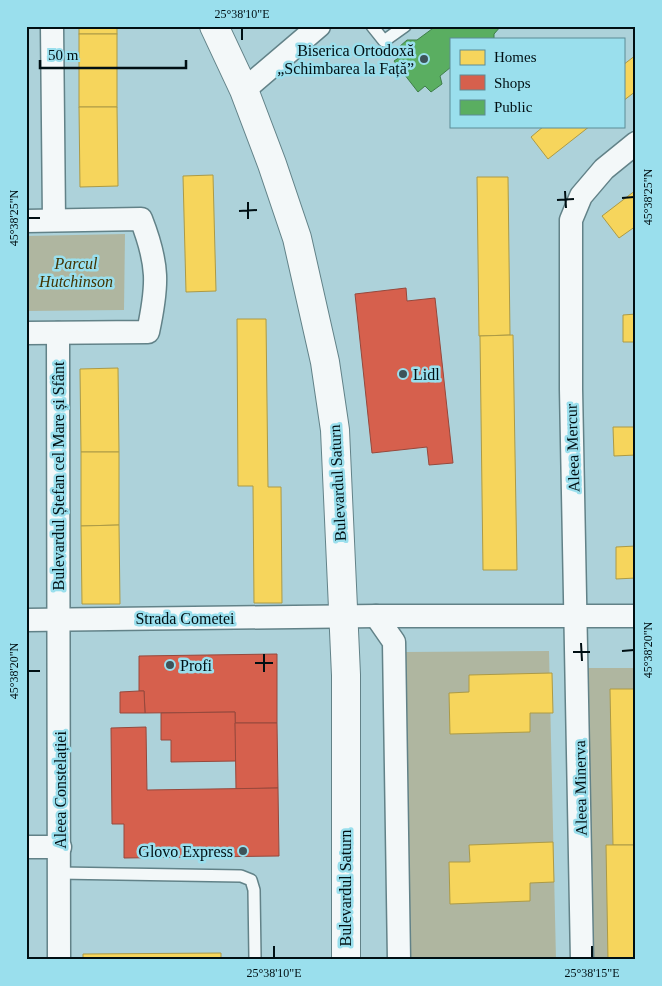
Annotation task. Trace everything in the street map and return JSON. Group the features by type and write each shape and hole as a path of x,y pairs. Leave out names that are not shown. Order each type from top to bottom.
{"main road":[{"name":"Bulevardul Saturn","path":"214,26 244,90 298,238 325,362 335,430 345,617 346,960"}],"street":[{"path":"52,26 54,220"},
{"path":"244,90 320,26"},
{"name":"Aleea Mercur","path":"576,616 571,380 571,220 586,189 604,169 636,143"},
{"path":"26,221 141,220 151,244 156,273 154,302 148,332 26,333"},
{"name":"Bulevardul Ștefan cel Mare și Sfânt","path":"58,333 59,619"},
{"path":"376,616 394,642 399,960"},
{"path":"576,616 636,616"},
{"name":"Strada Cometei","path":"26,620 576,616"},
{"name":"Aleea Minerva","path":"576,616 582,960"},
{"name":"Aleea Constelației","path":"59,619 59,960"},
{"path":"26,847 60,847"}],"lane":[{"path":"372,26 384,41 405,26"},
{"path":"60,873 241,876 251,880 254,890 255,958"}],"green space":[{"name":"Parcul Hutchinson","path":"125,234 124,310 26,311 26,236"},
{"path":"549,651 556,960 408,960 405,652"},
{"path":"587,668 636,668 636,960 590,960"}],"building: Homes":[{"path":"79,26 117,26 117,34 79,34"},
{"path":"79,34 117,34 117,107 79,107"},
{"path":"636,55 636,91 624,100 624,64"},
{"path":"79,107 117,107 118,186 80,187"},
{"path":"542,128 587,128 548,159 531,137"},
{"path":"213,175 216,291 186,292 183,176"},
{"path":"477,177 508,177 510,335 479,336"},
{"path":"636,190 636,226 619,238 602,216"},
{"path":"636,314 636,342 623,342 623,315"},
{"path":"237,319 266,319 268,487 281,487 282,603 254,603 253,486 238,486"},
{"path":"513,335 517,570 483,570 480,336"},
{"path":"118,368 119,452 81,452 80,369"},
{"path":"613,427 636,427 636,455 614,456"},
{"path":"81,452 119,452 119,525 81,526"},
{"path":"119,525 120,604 82,604 81,526"},
{"path":"636,546 636,578 616,579 616,547"},
{"path":"552,673 553,713 530,713 530,732 450,734 449,693 469,692 469,675"},
{"path":"610,689 636,689 636,845 613,845"},
{"path":"553,842 554,882 530,883 530,901 450,904 449,862 470,862 469,845"},
{"path":"606,845 636,845 636,960 608,960"},
{"path":"221,953 221,960 83,960 83,954"}],"building: Shops":[{"name":"Lidl","path":"406,288 407,301 435,298 453,463 429,465 427,447 372,453 355,294"},
{"path":"277,654 277,723 235,723 235,712 145,713 144,691 139,691 139,656"},
{"path":"144,691 145,713 120,713 120,692"},
{"path":"235,712 236,761 171,762 171,740 161,740 161,713"},
{"path":"235,723 277,723 278,788 236,789"},
{"path":"146,727 147,790 278,788 279,856 124,858 124,824 112,824 111,728"}],"building: Public":[{"name":"Biserica Ortodoxă „Schimbarea la Față”","path":"436,26 501,26 494,34 494,38 450,38 450,68 440,76 442,84 431,92 425,86 418,92 394,61 400,57 399,47 407,40 417,40"}],"place":[{"name":"Biserica Ortodoxă „Schimbarea la Față”","path":"424,59"},
{"name":"Lidl","path":"403,374"},
{"name":"Profi","path":"170,665"},
{"name":"Glovo Express","path":"243,851"}]}
